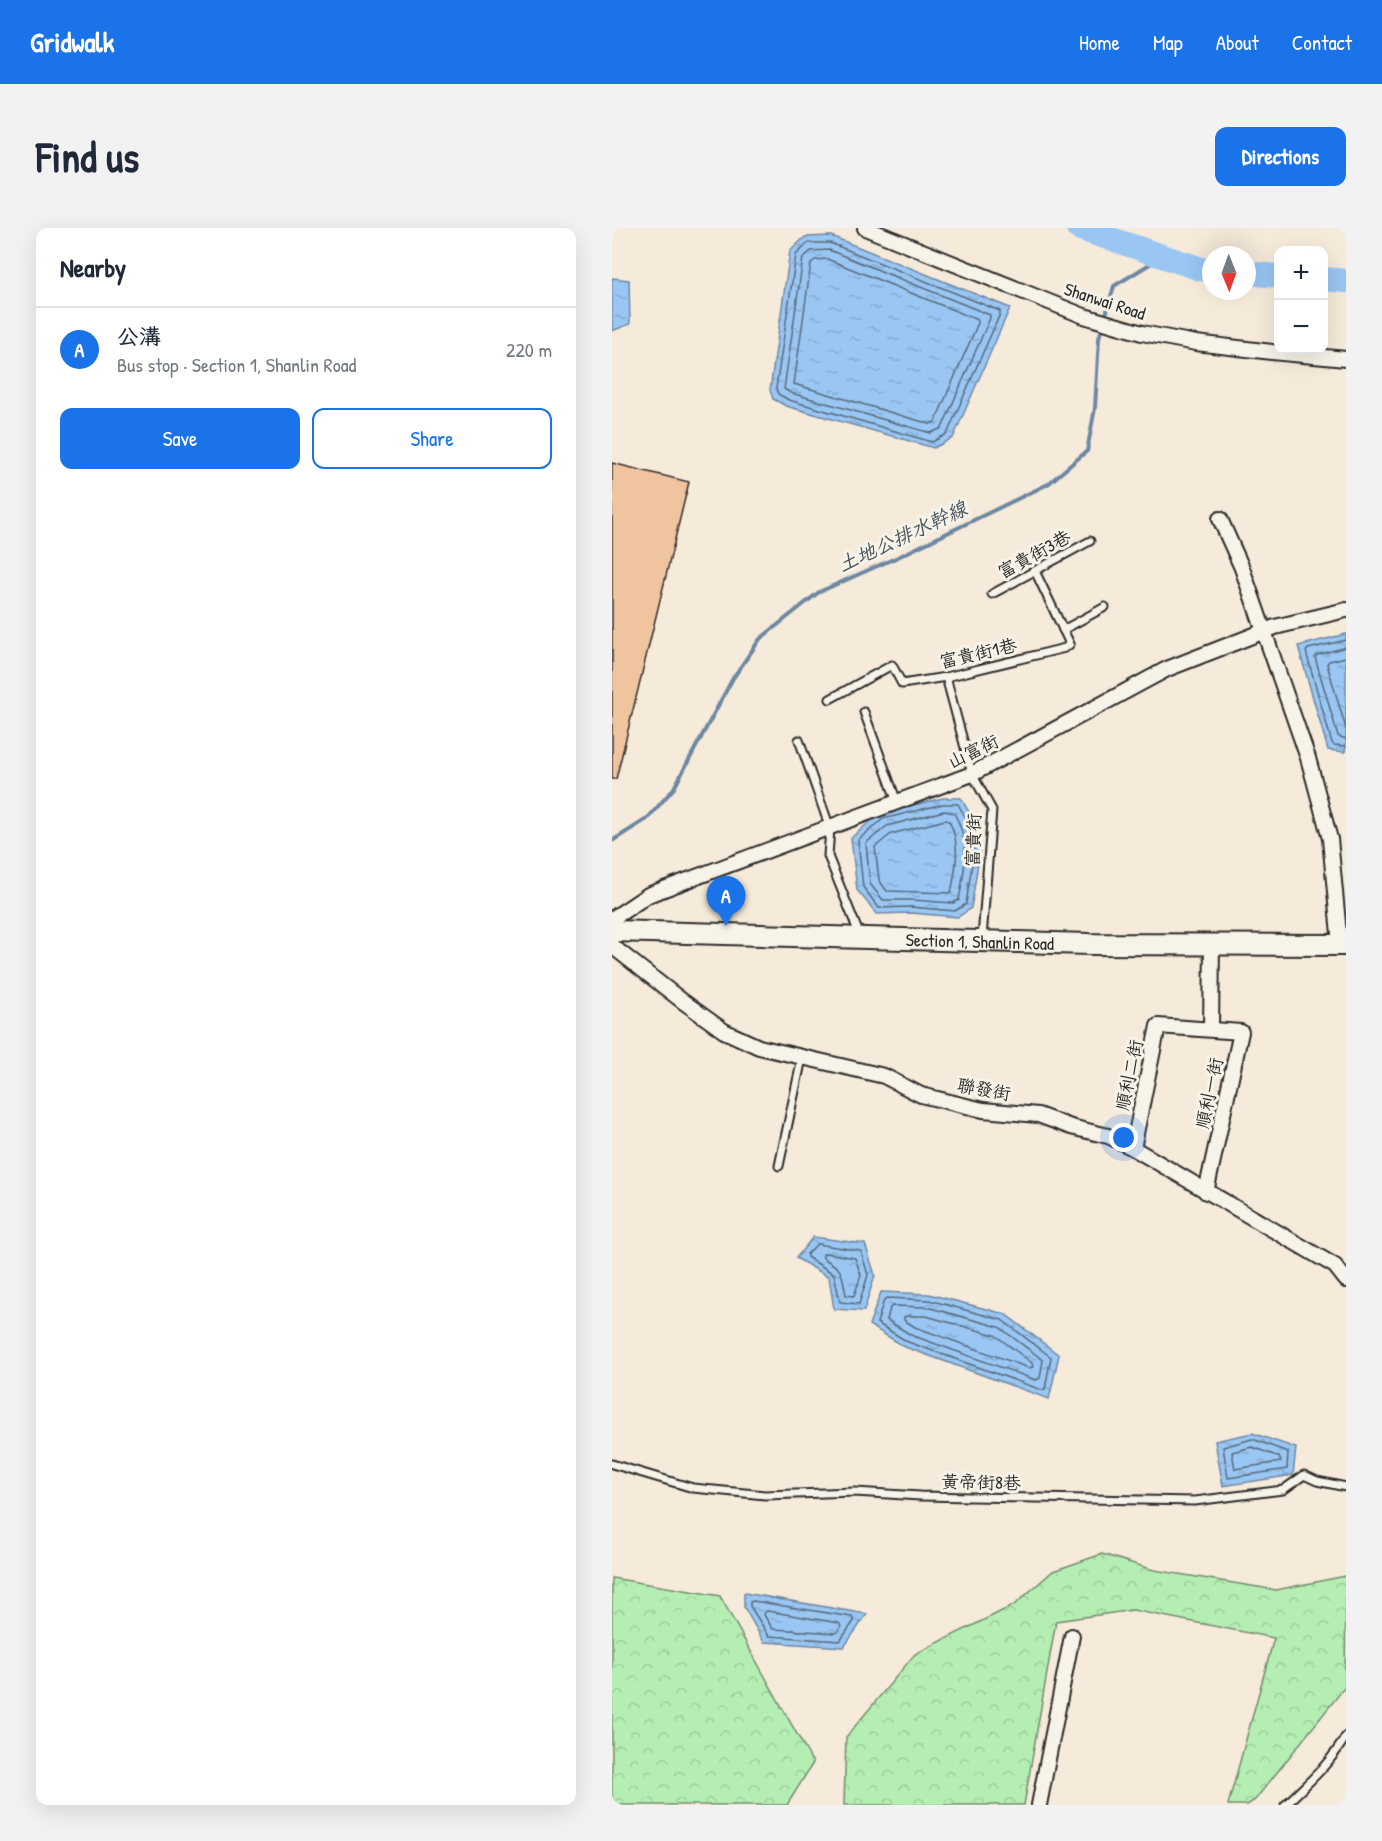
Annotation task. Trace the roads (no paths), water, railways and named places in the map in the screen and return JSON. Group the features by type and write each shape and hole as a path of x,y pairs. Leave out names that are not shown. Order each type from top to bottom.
{"main road":[{"name":"Section 1, Shanlin Road","path":"612,931 982,941 1343,945"}],"street":[{"name":"Shanwai Road","path":"865,228 1084,316 1142,333 1196,343 1346,359"},
{"path":"1220,519 1242,568 1308,758 1330,839 1343,945"},
{"name":"山富街","path":"612,919 648,895 972,774 1167,669 1275,627 1346,610"},
{"path":"1211,1029 1212,944"},
{"name":"聯發街","path":"612,946 724,1031 759,1047 884,1076 921,1095 983,1110 1038,1115 1071,1127 1108,1136 1133,1148 1335,1266 1346,1280"},
{"name":"順利二街","path":"1133,1148 1158,1026 1211,1029"},
{"name":"順利一街","path":"1206,1192 1241,1032 1211,1029"},
{"path":"1039,1805 1072,1636"}],"lane":[{"name":"富貴街3巷","path":"992,594 1090,541"},
{"path":"1035,570 1063,630 1105,607"},
{"name":"富貴街1巷","path":"830,699 892,665 902,684 946,677 1065,648 1070,644 1063,630"},
{"name":"富貴街","path":"946,677 972,774 992,810 982,941"},
{"path":"864,711 897,802"},
{"path":"799,740 830,828 828,856 860,938"},
{"path":"779,1166 802,1058"},
{"name":"黃帝街8巷","path":"612,1464 693,1488 765,1495 855,1492 931,1496 1195,1501 1283,1490 1304,1475 1317,1481 1346,1487"},
{"path":"1285,1805 1316,1776 1341,1746 1346,1736"}],"water":[{"path":"831,236 1010,308 953,438 934,448 786,406 773,399 770,390 790,251 805,237"},
{"path":"612,278 629,280 630,324 612,331"},
{"path":"1346,634 1345,752 1328,750 1298,646"},
{"path":"943,798 961,798 975,823 980,851 971,908 958,917 911,913 877,914 857,890 851,838 880,813"},
{"path":"813,1237 865,1244 875,1275 864,1311 834,1309 829,1277 796,1258"},
{"path":"881,1292 929,1294 1005,1314 1059,1355 1049,1399 905,1347 869,1325"},
{"path":"1252,1433 1296,1448 1293,1475 1223,1486 1215,1441"},
{"path":"744,1593 867,1614 844,1647 764,1642 744,1607"}],"waterway":[{"path":"1078,228 1202,269"},
{"name":"土地公排水幹線","path":"1105,318 1114,286 1163,256"},
{"path":"1256,274 1274,276"},
{"path":"1328,279 1346,281"},
{"name":"土地公排水幹線","path":"612,841 647,819 674,788 733,678 760,639 819,592 900,556 1048,484 1087,451 1095,408 1099,338 1103,325"}],"place":[{"name":"公溝","path":"726,926"}]}
